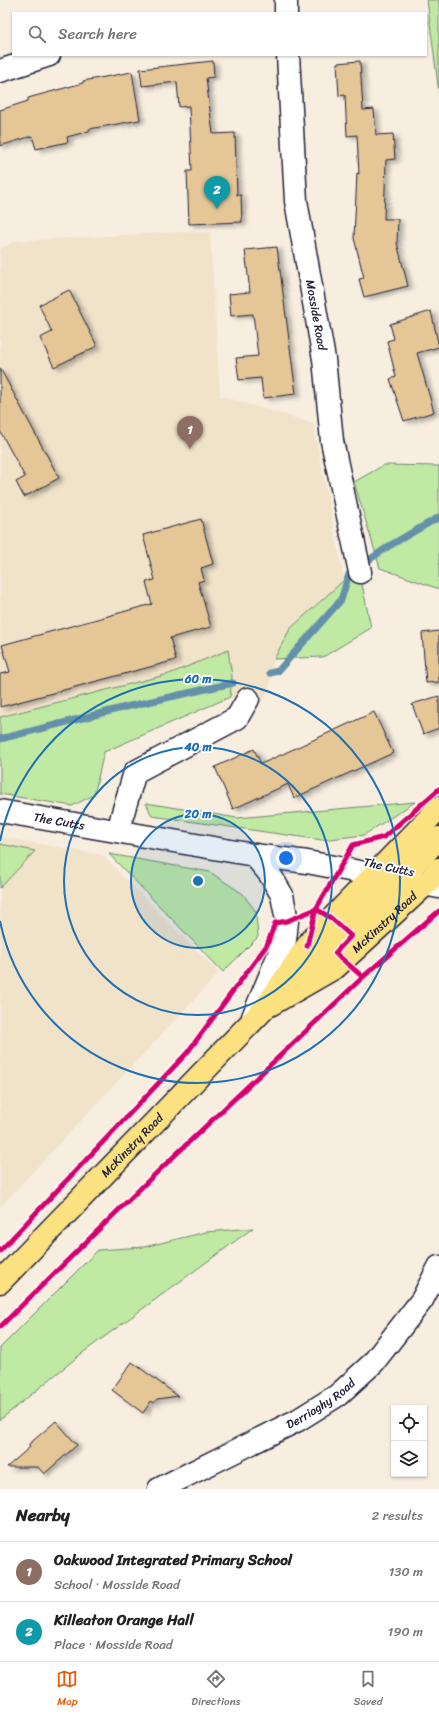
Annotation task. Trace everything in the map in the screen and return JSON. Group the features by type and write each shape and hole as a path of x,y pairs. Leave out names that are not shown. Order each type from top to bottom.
{"highway":[{"name":"McKinstry Road","path":"0,1282 258,1015 312,939 439,808"},
{"path":"288,974 326,949 400,879 439,838"},
{"name":"McKinstry Road","path":"258,1015 336,967 432,886 439,869"}],"street":[{"path":"286,0 286,12"},
{"path":"0,71 45,56"},
{"name":"Mosside Road","path":"288,56 296,201 324,359 332,441 359,565"},
{"path":"119,831 135,772 237,718 248,699"},
{"name":"The Cutts","path":"0,811 307,862 376,874 432,886"},
{"path":"254,854 269,873 282,895 287,921 285,940 258,1015"},
{"name":"Derriaghy Road","path":"159,1489 298,1420 338,1395 373,1363 422,1300 439,1267"}],"shaded area":[{"path":"178,232 210,232 220,396 313,423 344,580 290,629 274,659 269,690 262,703 230,697 232,676 228,650 169,674 0,717 0,249 16,241"},
{"path":"0,837 102,855 219,973 0,1207"}],"green space":[{"path":"427,0 439,0 439,93"},
{"path":"384,465 439,466 439,589 380,568 354,482"},
{"path":"361,579 371,628 323,657 274,659 290,629 344,580"},
{"path":"228,650 232,676 230,697 104,752 94,795 72,806 0,794 0,717 169,674"},
{"path":"415,802 364,835 322,840 152,816 146,803 237,818"},
{"path":"0,844 35,851 0,888"},
{"path":"109,854 210,872 243,894 256,912 258,937 223,972"},
{"path":"253,1228 81,1354 0,1420 0,1348 98,1250 144,1247 206,1232"}],"building":[{"path":"213,61 214,77 206,78 213,134 235,133 237,195 241,195 242,222 189,224 187,171 192,171 189,106 179,107 177,82 142,86 140,69"},
{"path":"360,61 363,110 374,109 376,135 393,134 395,159 386,160 384,219 398,219 397,243 408,286 364,297 359,279 364,278 354,238 357,173 359,174 357,135 347,136 345,95 339,96 337,63"},
{"path":"132,72 140,120 89,129 89,131 67,137 68,142 36,149 32,136 0,146 0,110 28,101 28,98 83,83 83,81"},
{"path":"277,247 296,394 263,398 261,378 239,380 236,358 258,356 253,314 231,316 229,294 250,292 245,250"},
{"path":"69,290 97,346 54,367 40,338 52,332 39,305"},
{"path":"431,311 439,347 417,353 434,412 404,421 390,379 396,377 387,341 394,339 390,324"},
{"path":"0,368 59,478 24,497 16,482 25,477 0,431"},
{"path":"201,519 213,564 201,568 204,580 198,582 211,627 170,638 176,660 0,707 0,674 10,672 2,645 152,604 146,582 155,580 143,535"},
{"path":"439,631 439,682 426,683 422,633"},
{"path":"439,696 439,728 423,734 412,704"},
{"path":"374,712 393,753 294,798 288,784 233,809 215,767 254,749 261,764"},
{"path":"132,1362 178,1396 157,1399 154,1403 151,1401 143,1413 112,1390"},
{"path":"56,1421 77,1445 44,1474 38,1467 7,1467 30,1447 28,1445"}],"waterway":[{"path":"270,673 278,671 341,600 349,574 389,546 439,517"},
{"path":"0,739 130,706 233,683"}],"cycle path":[{"path":"307,946 316,909 353,845 384,837 439,789"},
{"path":"316,909 331,918 351,936 335,953 363,977"},
{"path":"0,1251 187,1053 267,945 275,923 287,921 316,909"},
{"path":"0,1327 149,1180 363,977 439,911"}],"place":[{"name":"Killeaton Orange Hall","path":"217,209"},
{"name":"Oakwood Integrated Primary School","path":"190,449"}]}
